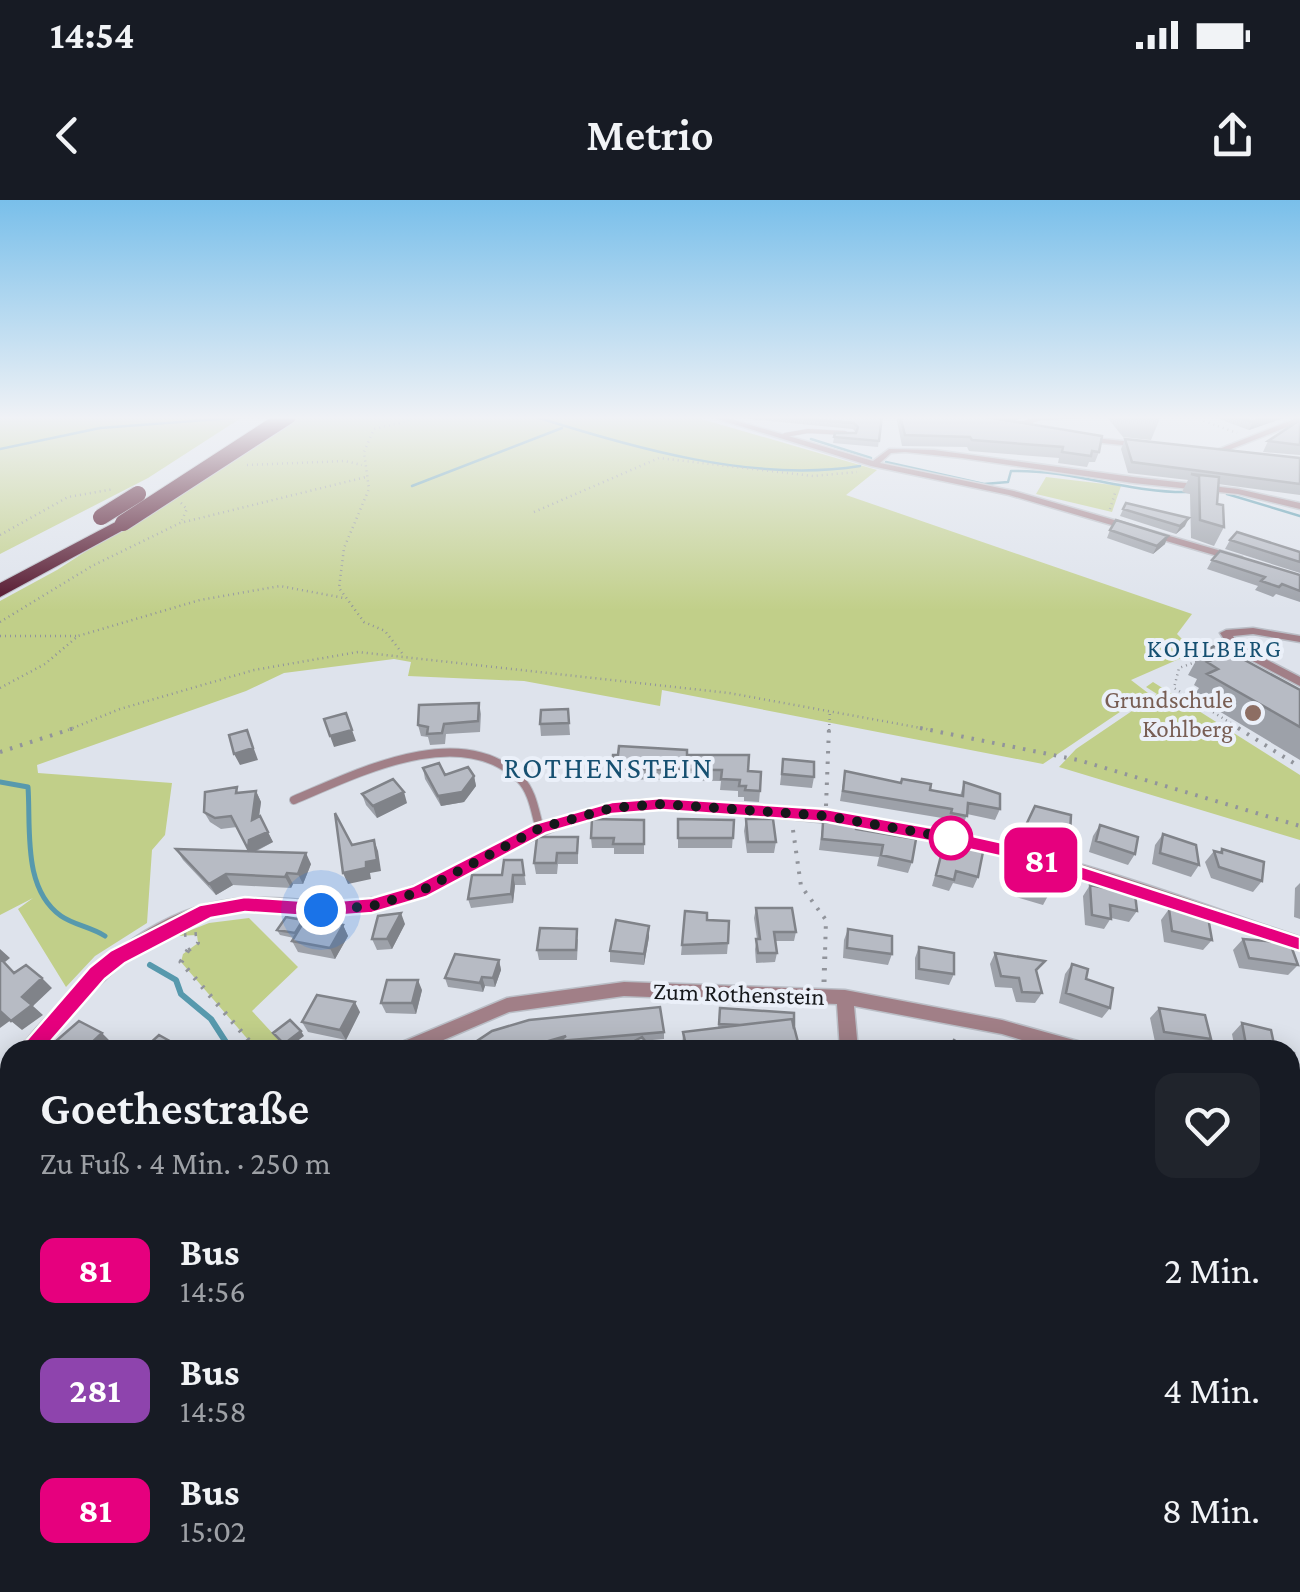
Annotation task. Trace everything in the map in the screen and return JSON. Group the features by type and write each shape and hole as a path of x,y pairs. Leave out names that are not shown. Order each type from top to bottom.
{"highway":[{"path":"0,570 101,517 158,481"},
{"path":"0,591 123,524 189,481"}],"street":[{"path":"954,481 1011,493 1242,560"},
{"path":"1141,481 1248,492 1300,506"},
{"path":"1298,636 1236,630 1226,634 1234,646 1300,682"},
{"path":"38,1040 98,973 170,926 207,910 245,904 321,910 372,906 419,892 540,828 612,808 662,804 826,816 1022,854 1300,943"},
{"name":"Zum Rothenstein","path":"425,1040 507,1005 624,989 844,997 1045,1040"},
{"path":"844,997 848,1040"}],"lane":[{"path":"1255,670 1276,669"},
{"path":"294,800 403,760 453,754 494,762 520,779 531,797 540,828"}],"path":[{"path":"0,622 92,566 180,522 350,481"},
{"path":"367,481 369,489 357,512 339,569 339,588 364,622 385,632 402,653"},
{"path":"534,512 606,481"},
{"path":"1111,517 1116,490 1123,485"},
{"path":"0,536 68,497 118,488"},
{"path":"0,636 78,636 200,600 280,586 344,598"},
{"path":"0,688 45,664 78,636"},
{"path":"0,752 42,744 116,710 246,670 358,653 402,653 419,660 729,693 830,710 1078,760 1300,826"},
{"path":"1215,668 1198,658 1179,668 1174,688 1300,767"},
{"path":"826,816 830,710"},
{"path":"790,813 801,886 826,920 823,996"},
{"path":"170,926 176,936 198,934 198,943 183,954 181,962 248,1040"}],"green space":[{"path":"0,481 142,481 0,554"},
{"path":"195,481 863,481 846,495 1192,614 1177,634 1195,652 1131,680 1148,693 1043,764 662,690 660,706 524,681 408,676 411,662 394,659 284,673 246,691 37,765 38,773 172,783 165,835 152,850 147,923 95,956 66,987 18,909 33,898 0,915 0,601 57,570"},
{"path":"1044,481 1121,486 1112,512 1036,494"},
{"path":"1153,682 1300,775 1300,840 1059,767 1076,749 1157,694 1146,687"},
{"path":"249,918 298,967 252,1011 279,1040 248,1040 181,962 183,954 198,943 197,935 176,936 209,923"}],"building":[{"path":"1199,481 1219,481 1217,504 1223,505 1224,527 1200,520"},
{"path":"1126,503 1189,518 1180,526 1123,509"},
{"path":"1116,520 1168,536 1157,546 1110,530"},
{"path":"1237,532 1300,552 1300,562 1230,540"},
{"path":"1220,551 1300,575 1300,591 1261,581 1265,577 1212,560"},
{"path":"1217,645 1300,690 1300,727 1207,674 1218,669 1207,662 1214,659 1201,652"},
{"path":"479,703 478,721 444,724 442,733 427,734 428,727 418,725 419,705"},
{"path":"568,709 569,723 540,724 541,710"},
{"path":"346,713 352,730 330,736 324,719"},
{"path":"247,730 253,748 234,754 229,735"},
{"path":"619,746 687,750 687,755 749,755 748,771 761,772 760,791 745,790 746,786 739,786 740,780 721,779 722,770 612,769 613,755 618,755"},
{"path":"783,759 814,762 814,777 782,774"},
{"path":"439,763 445,775 468,767 474,776 462,792 438,796 423,768"},
{"path":"845,771 901,783 902,779 931,784 930,790 963,796 964,782 1000,794 1000,809 968,803 967,816 951,813 952,809 843,791"},
{"path":"393,779 404,792 373,806 362,794"},
{"path":"237,787 236,793 256,791 252,820 260,816 268,832 249,840 248,849 231,816 215,818 204,812 205,792"},
{"path":"1035,806 1071,815 1070,834 1026,825"},
{"path":"335,813 352,845 374,840 377,860 366,862 366,868 343,873"},
{"path":"592,819 644,820 644,844 613,844 614,838 591,838"},
{"path":"678,819 734,820 733,838 678,838"},
{"path":"746,819 773,819 776,842 748,842"},
{"path":"823,822 916,839 912,862 881,855 883,845 822,839"},
{"path":"1100,825 1138,837 1135,854 1096,841"},
{"path":"1163,834 1196,845 1199,865 1160,853"},
{"path":"537,837 578,837 577,853 557,853 556,863 534,863"},
{"path":"944,844 983,852 978,877 956,871 954,880 936,875"},
{"path":"176,849 306,853 298,874 226,874 209,884"},
{"path":"1222,849 1264,862 1262,881 1219,867 1214,851 1222,853"},
{"path":"504,860 522,860 524,875 513,875 511,894 468,899 472,875 502,875"},
{"path":"1021,865 1052,875 1049,894 1018,885"},
{"path":"1090,885 1135,894 1137,911 1110,905 1111,919 1092,915"},
{"path":"756,908 792,908 796,932 774,932 777,953 758,953"},
{"path":"1169,909 1208,917 1212,940 1172,931"},
{"path":"685,911 707,913 707,920 729,921 728,943 682,945"},
{"path":"401,913 387,939 372,939 378,916"},
{"path":"286,917 303,920 295,933 277,930"},
{"path":"306,918 343,925 330,948 292,941"},
{"path":"616,920 649,926 644,954 610,951"},
{"path":"540,928 577,929 576,950 537,950"},
{"path":"848,929 892,936 892,954 847,948"},
{"path":"1243,939 1290,943 1298,965 1249,958"},
{"path":"919,947 954,953 954,974 919,969"},
{"path":"995,953 1045,961 1036,970 1042,993 1022,992 1019,978 1001,976"},
{"path":"455,954 499,960 493,978 482,977 480,983 445,978"},
{"path":"0,958 14,973 26,965 42,978 22,997 32,1005 11,1021 0,1011"},
{"path":"1072,964 1088,969 1086,979 1113,988 1110,1008 1066,993"},
{"path":"387,980 418,980 412,1003 381,1003"},
{"path":"317,995 355,1002 340,1030 302,1022"},
{"path":"660,1007 664,1032 571,1040 560,1040 566,1036 552,1040 478,1040 492,1031 529,1020"},
{"path":"720,1008 794,1013 794,1029 792,1019 719,1024"},
{"path":"1159,1008 1205,1015 1211,1039 1164,1032"},
{"path":"792,1019 797,1040 685,1040 683,1032"},
{"path":"290,1020 301,1031 289,1040 280,1040 273,1033"},
{"path":"79,1021 102,1033 95,1040 57,1040"},
{"path":"1242,1023 1271,1030 1273,1040 1245,1040"}],"waterway":[{"path":"412,486 425,481"},
{"path":"970,481 984,484 1008,481"},
{"path":"1098,481 1191,492"},
{"path":"1227,494 1300,516"},
{"path":"0,782 28,787 34,874 49,904 66,919 105,936"},
{"path":"150,965 176,980 181,994 211,1019 225,1040"}],"bus line":[{"name":"81","path":"38,1040 117,957 207,910 245,904 321,910 372,906 419,892 540,828 612,808 662,804 826,816 950,838 1022,854 1300,943"}],"place":[{"name":"Grundschule Kohlberg","path":"1253,713"}],"district":[{"name":"KOHLBERG","path":"1215,648"},
{"name":"ROTHENSTEIN","path":"609,768"}],"route":[{"path":"321,910 372,906 419,892 540,828 612,808 662,804 826,816 951,838"}]}
